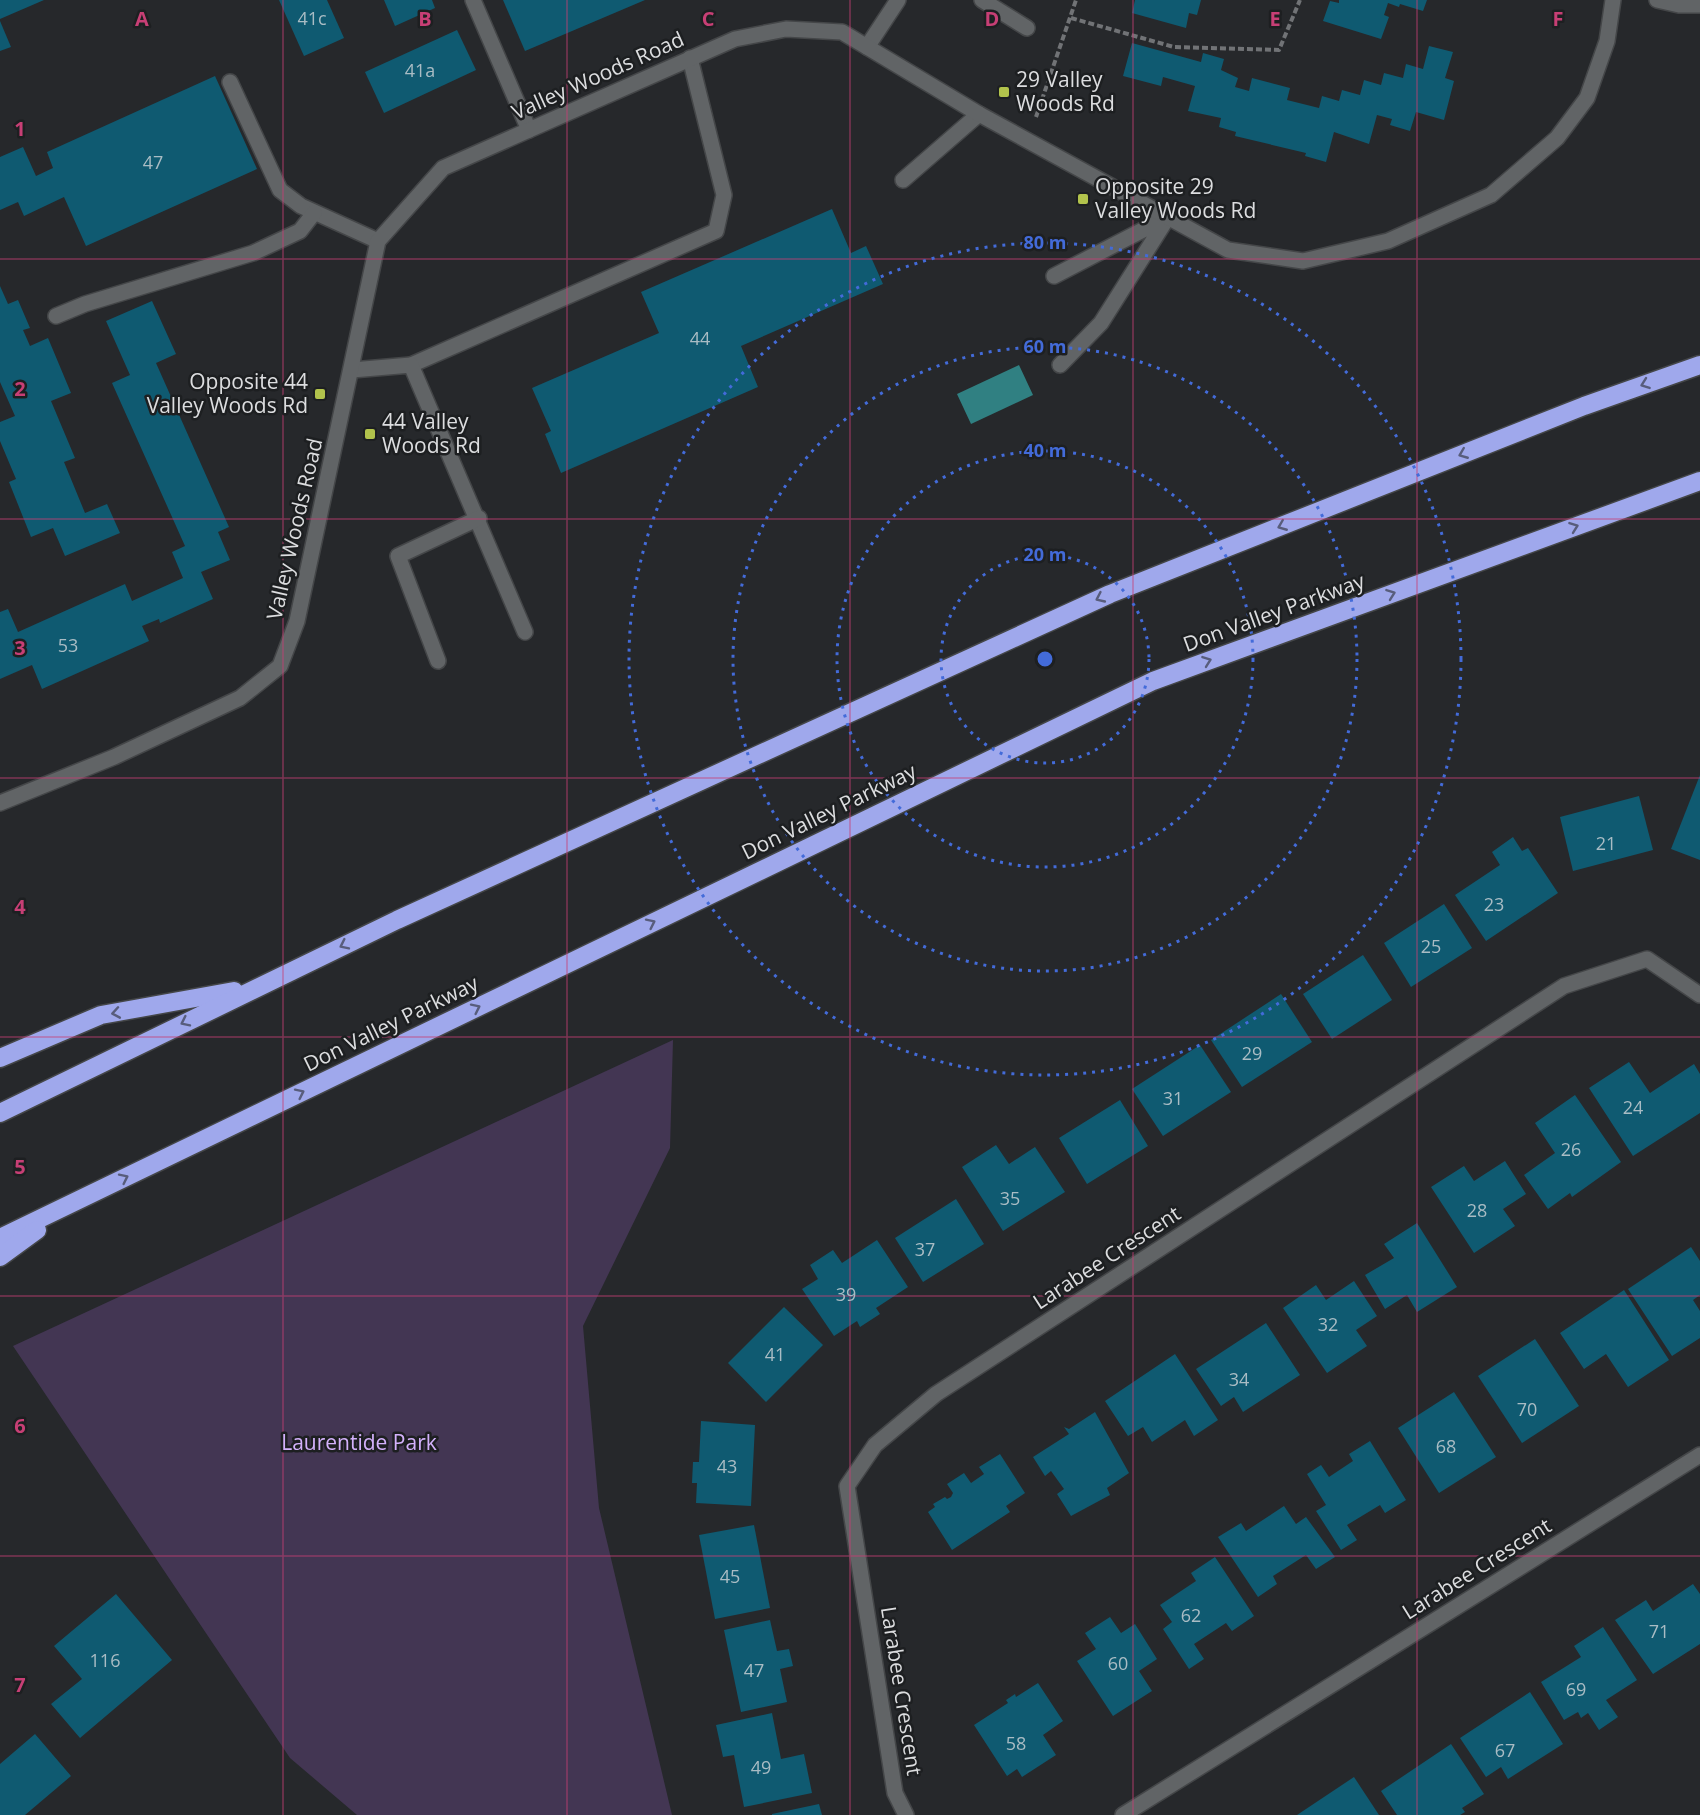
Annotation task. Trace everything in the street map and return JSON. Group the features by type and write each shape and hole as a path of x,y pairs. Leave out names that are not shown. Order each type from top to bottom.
{"highway":[{"path":"0,1113 397,920 1110,594 1584,406 1700,364"},
{"name":"Don Valley Parkway","path":"0,1238 1153,681 1700,481"},
{"path":"0,1058 101,1015 256,987"},
{"path":"0,1257 72,1204"}],"street":[{"path":"473,0 529,130"},
{"path":"867,46 898,0"},
{"path":"982,0 1028,28"},
{"name":"Valley Woods Road","path":"0,803 114,757 240,698 280,666 297,621 378,241 443,168 735,39 786,29 842,32 979,114 1228,250 1303,261 1388,241 1491,195 1557,138 1587,98 1607,41 1613,0"},
{"path":"1657,0 1700,5"},
{"path":"352,370 411,366 716,231 724,195 690,58"},
{"path":"230,82 280,190 314,213 378,241"},
{"path":"903,180 979,114"},
{"path":"56,316 85,304 253,253 300,231 314,213"},
{"path":"1054,276 1168,217"},
{"path":"1060,365 1101,323 1168,217"},
{"path":"411,366 525,632"},
{"path":"438,661 398,556 478,518"},
{"name":"Larabee Crescent","path":"906,1815 895,1793 847,1486 875,1445 936,1394 1564,986 1647,959 1700,995"},
{"name":"Larabee Crescent","path":"1123,1815 1700,1455"}],"path":[{"path":"1027,140 1076,0"},
{"path":"1071,18 1174,47 1279,50 1300,0"}],"green space":[{"name":"Laurentide Park","path":"673,1040 670,1148 583,1326 599,1508 672,1815 357,1815 290,1758 13,1346"}],"water":[{"path":"1019,365 1033,395 971,424 957,394"}],"building":[{"path":"0,0 44,0 0,19"},
{"path":"279,0 327,0 344,38 304,56"},
{"path":"384,0 432,0 435,8 395,26"},
{"path":"503,0 645,0 525,51"},
{"path":"1135,0 1201,0 1197,15 1189,13 1186,28 1132,13"},
{"path":"1339,0 1427,0 1423,11 1388,3 1384,15 1389,17 1381,39 1323,21 1330,1 1339,3"},
{"path":"0,21 11,47 0,51"},
{"path":"457,30 476,70 384,113 365,72"},
{"path":"1132,43 1201,62 1203,53 1224,59 1221,70 1238,78 1235,87 1249,91 1252,78 1290,88 1287,100 1319,108 1322,96 1339,101 1342,90 1360,95 1364,80 1381,85 1384,73 1403,78 1406,64 1423,69 1429,46 1453,52 1445,78 1454,81 1444,120 1416,112 1410,131 1390,125 1392,119 1377,115 1369,144 1334,132 1326,162 1305,156 1306,153 1235,136 1236,132 1219,127 1221,118 1188,111 1195,86 1163,77 1161,86 1123,76"},
{"path":"215,76 257,169 86,246 64,197 24,216 18,202 0,210 0,157 23,147 36,176 53,168 47,152"},
{"path":"832,209 851,253 866,246 883,284 741,346 758,387 561,473 545,434 551,431 532,388 659,333 641,292"},
{"path":"0,286 8,304 18,300 30,328 23,330 30,346 48,338 71,393 51,401 75,458 64,462 85,513 107,504 120,533 65,556 53,528 31,537 9,482 16,479 0,441 0,422 15,416 0,382"},
{"path":"152,301 176,354 156,363 229,527 218,532 230,560 201,572 213,599 160,623 159,619 142,626 149,641 42,689 32,665 0,679 0,612 8,609 18,632 125,584 132,601 183,578 172,552 185,546 112,383 130,375 106,321"},
{"path":"1700,775 1700,860 1671,849"},
{"path":"1639,796 1653,850 1573,871 1560,817"},
{"path":"1513,837 1522,851 1528,848 1558,893 1486,941 1455,895 1500,865 1492,852"},
{"path":"1444,904 1472,948 1411,987 1384,943"},
{"path":"1363,955 1392,1000 1332,1039 1303,994"},
{"path":"1281,994 1312,1042 1242,1087 1211,1040"},
{"path":"1200,1045 1231,1092 1163,1136 1132,1089"},
{"path":"1629,1062 1650,1093 1694,1064 1700,1074 1700,1113 1633,1156 1589,1088"},
{"path":"1575,1095 1621,1162 1572,1197 1570,1193 1548,1209 1524,1175 1555,1153 1535,1123"},
{"path":"1120,1100 1148,1146 1087,1184 1059,1138"},
{"path":"996,1145 1009,1164 1035,1147 1065,1192 1003,1231 962,1167"},
{"path":"1505,1161 1526,1194 1503,1209 1515,1226 1474,1253 1431,1187 1464,1166 1474,1181"},
{"path":"956,1199 984,1244 923,1282 895,1238"},
{"path":"1417,1223 1457,1287 1417,1312 1407,1295 1385,1309 1365,1275 1394,1258 1384,1244"},
{"path":"877,1240 908,1287 876,1308 880,1314 860,1327 857,1321 834,1336 802,1289 818,1279 810,1265 833,1250 842,1263"},
{"path":"1691,1247 1700,1261 1700,1295 1693,1300 1700,1311 1700,1338 1672,1356 1628,1289"},
{"path":"1354,1281 1377,1316 1356,1330 1367,1346 1327,1373 1283,1308 1316,1285 1326,1300"},
{"path":"1624,1290 1669,1360 1628,1387 1606,1354 1584,1369 1560,1333"},
{"path":"784,1307 823,1345 766,1402 728,1363"},
{"path":"1266,1323 1300,1375 1243,1412 1234,1397 1221,1406 1196,1369"},
{"path":"1535,1339 1579,1406 1522,1443 1478,1376"},
{"path":"1175,1354 1218,1420 1194,1436 1185,1420 1152,1442 1143,1427 1128,1436 1105,1401"},
{"path":"1454,1392 1496,1457 1439,1493 1398,1428"},
{"path":"1095,1412 1129,1473 1107,1488 1110,1495 1071,1516 1057,1494 1064,1489 1051,1471 1045,1476 1033,1457 1069,1434 1064,1427 1069,1429"},
{"path":"701,1421 755,1425 751,1506 696,1503 697,1483 692,1483 693,1462 699,1462"},
{"path":"1370,1441 1406,1500 1385,1513 1380,1505 1347,1525 1357,1540 1341,1550 1316,1511 1326,1505 1307,1474 1321,1465 1329,1477 1353,1461 1349,1454"},
{"path":"1000,1454 1025,1493 1006,1506 1010,1512 952,1550 928,1512 935,1507 933,1504 945,1497 947,1499 951,1497 953,1493 947,1484 964,1473 971,1483 984,1474 979,1467"},
{"path":"1284,1506 1296,1524 1306,1517 1335,1557 1316,1569 1306,1555 1273,1576 1277,1584 1258,1597 1218,1537 1241,1523 1246,1531"},
{"path":"754,1525 770,1608 715,1619 699,1535"},
{"path":"1215,1557 1254,1616 1232,1631 1226,1623 1194,1644 1204,1659 1189,1669 1163,1629 1172,1622 1160,1605 1196,1581 1191,1573"},
{"path":"1693,1584 1700,1594 1700,1644 1653,1674 1615,1620 1646,1600 1653,1611"},
{"path":"116,1594 172,1660 80,1738 51,1704 82,1679 54,1646"},
{"path":"1110,1617 1121,1633 1135,1624 1157,1659 1139,1671 1152,1691 1113,1716 1077,1661 1096,1649 1085,1633"},
{"path":"770,1620 777,1651 789,1649 793,1666 780,1669 787,1702 741,1712 724,1630"},
{"path":"1603,1627 1637,1680 1606,1700 1618,1717 1599,1730 1588,1713 1581,1718 1578,1712 1564,1720 1541,1682 1581,1657 1574,1646"},
{"path":"1038,1683 1063,1721 1043,1735 1056,1755 1022,1777 1017,1769 1007,1776 974,1725 1008,1703 1006,1700 1015,1694 1016,1697"},
{"path":"1530,1692 1563,1744 1508,1779 1501,1767 1486,1777 1460,1738"},
{"path":"772,1713 781,1759 804,1754 812,1793 744,1807 734,1755 723,1757 716,1725"},
{"path":"35,1734 71,1776 25,1815 0,1815 0,1764"},
{"path":"1451,1744 1484,1794 1462,1808 1465,1812 1460,1815 1397,1815 1381,1791"},
{"path":"1354,1777 1379,1815 1297,1815"},
{"path":"819,1804 822,1815 772,1815 772,1814"}],"place":[{"name":"29 Valley Woods Rd","path":"1004,92"},
{"name":"Opposite 29 Valley Woods Rd","path":"1083,199"},
{"name":"Opposite 44 Valley Woods Rd","path":"320,394"},
{"name":"44 Valley Woods Rd","path":"370,434"}]}
